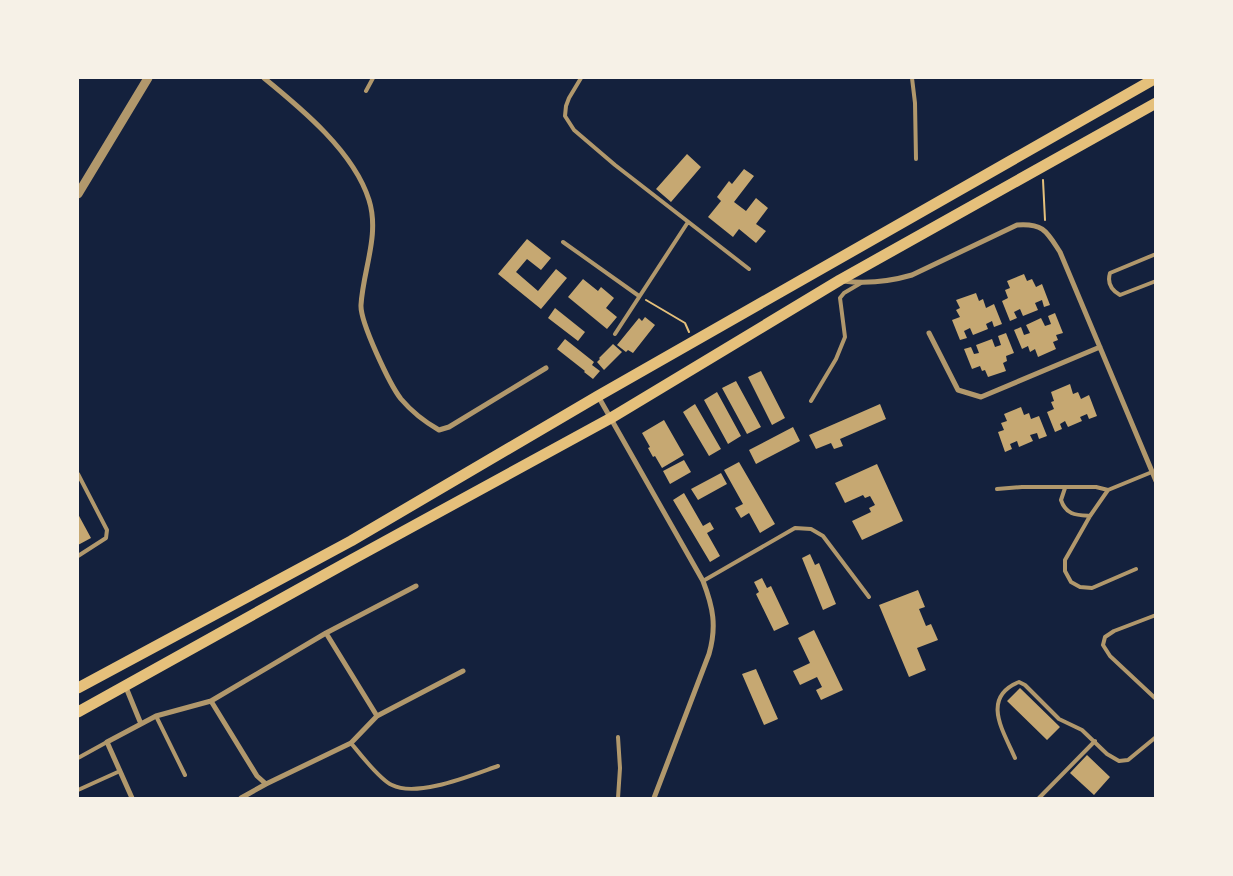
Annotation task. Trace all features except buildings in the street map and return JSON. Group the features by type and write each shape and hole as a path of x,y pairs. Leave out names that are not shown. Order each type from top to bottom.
{"highway":[{"path":"78,688 351,541 598,396 1156,78"},
{"path":"78,712 125,684 611,418 840,280 1156,103"}],"street":[{"path":"78,193 148,78"},
{"path":"264,78 322,130 347,159 361,182 369,200 372,216 372,240 361,307 365,325 400,397 415,413 429,425 439,430 449,427 546,368"},
{"path":"840,280 861,283 895,280 912,275 1017,225 1030,224 1045,230 1060,252 1156,480"},
{"path":"929,333 958,390 981,397 1100,347"},
{"path":"598,396 703,581 711,602 713,638 654,798"},
{"path":"132,798 107,742 156,716 211,701 326,633 416,586"},
{"path":"326,633 377,716"},
{"path":"241,798 351,743 377,716 463,671"},
{"path":"125,684 141,724"},
{"path":"211,701 257,776 266,784"}],"lane":[{"path":"366,91 373,78"},
{"path":"581,78 566,106 565,116 574,130 615,165 748,269"},
{"path":"912,78 916,158"},
{"path":"615,334 688,222"},
{"path":"564,242 639,296"},
{"path":"1156,254 1110,273 1108,280 1114,292 1120,295 1156,281"},
{"path":"811,401 836,359 845,337 840,298 844,293 861,283"},
{"path":"1136,569 1092,588 1080,587 1071,582 1065,570 1065,560 1090,516 1108,490 1152,472"},
{"path":"78,474 107,530 106,538 78,556"},
{"path":"997,489 1096,487 1108,490"},
{"path":"1065,488 1061,500 1063,507 1069,513 1090,516"},
{"path":"703,581 795,528 812,529 823,536 869,597"},
{"path":"1156,615 1114,631 1105,637 1103,644 1110,656 1156,699"},
{"path":"1015,758 996,708 999,698 1012,685 1019,682 1025,684 1059,719 1082,730 1107,754 1119,760 1128,760 1156,736"},
{"path":"156,716 185,774"},
{"path":"618,737 620,768 618,798"},
{"path":"78,758 107,742"},
{"path":"1039,798 1095,742"},
{"path":"351,743 391,785 411,789 440,785 498,766"},
{"path":"78,790 120,771"}],"path":[{"path":"1043,167 1045,230"},
{"path":"639,296 685,323 689,332"}]}
